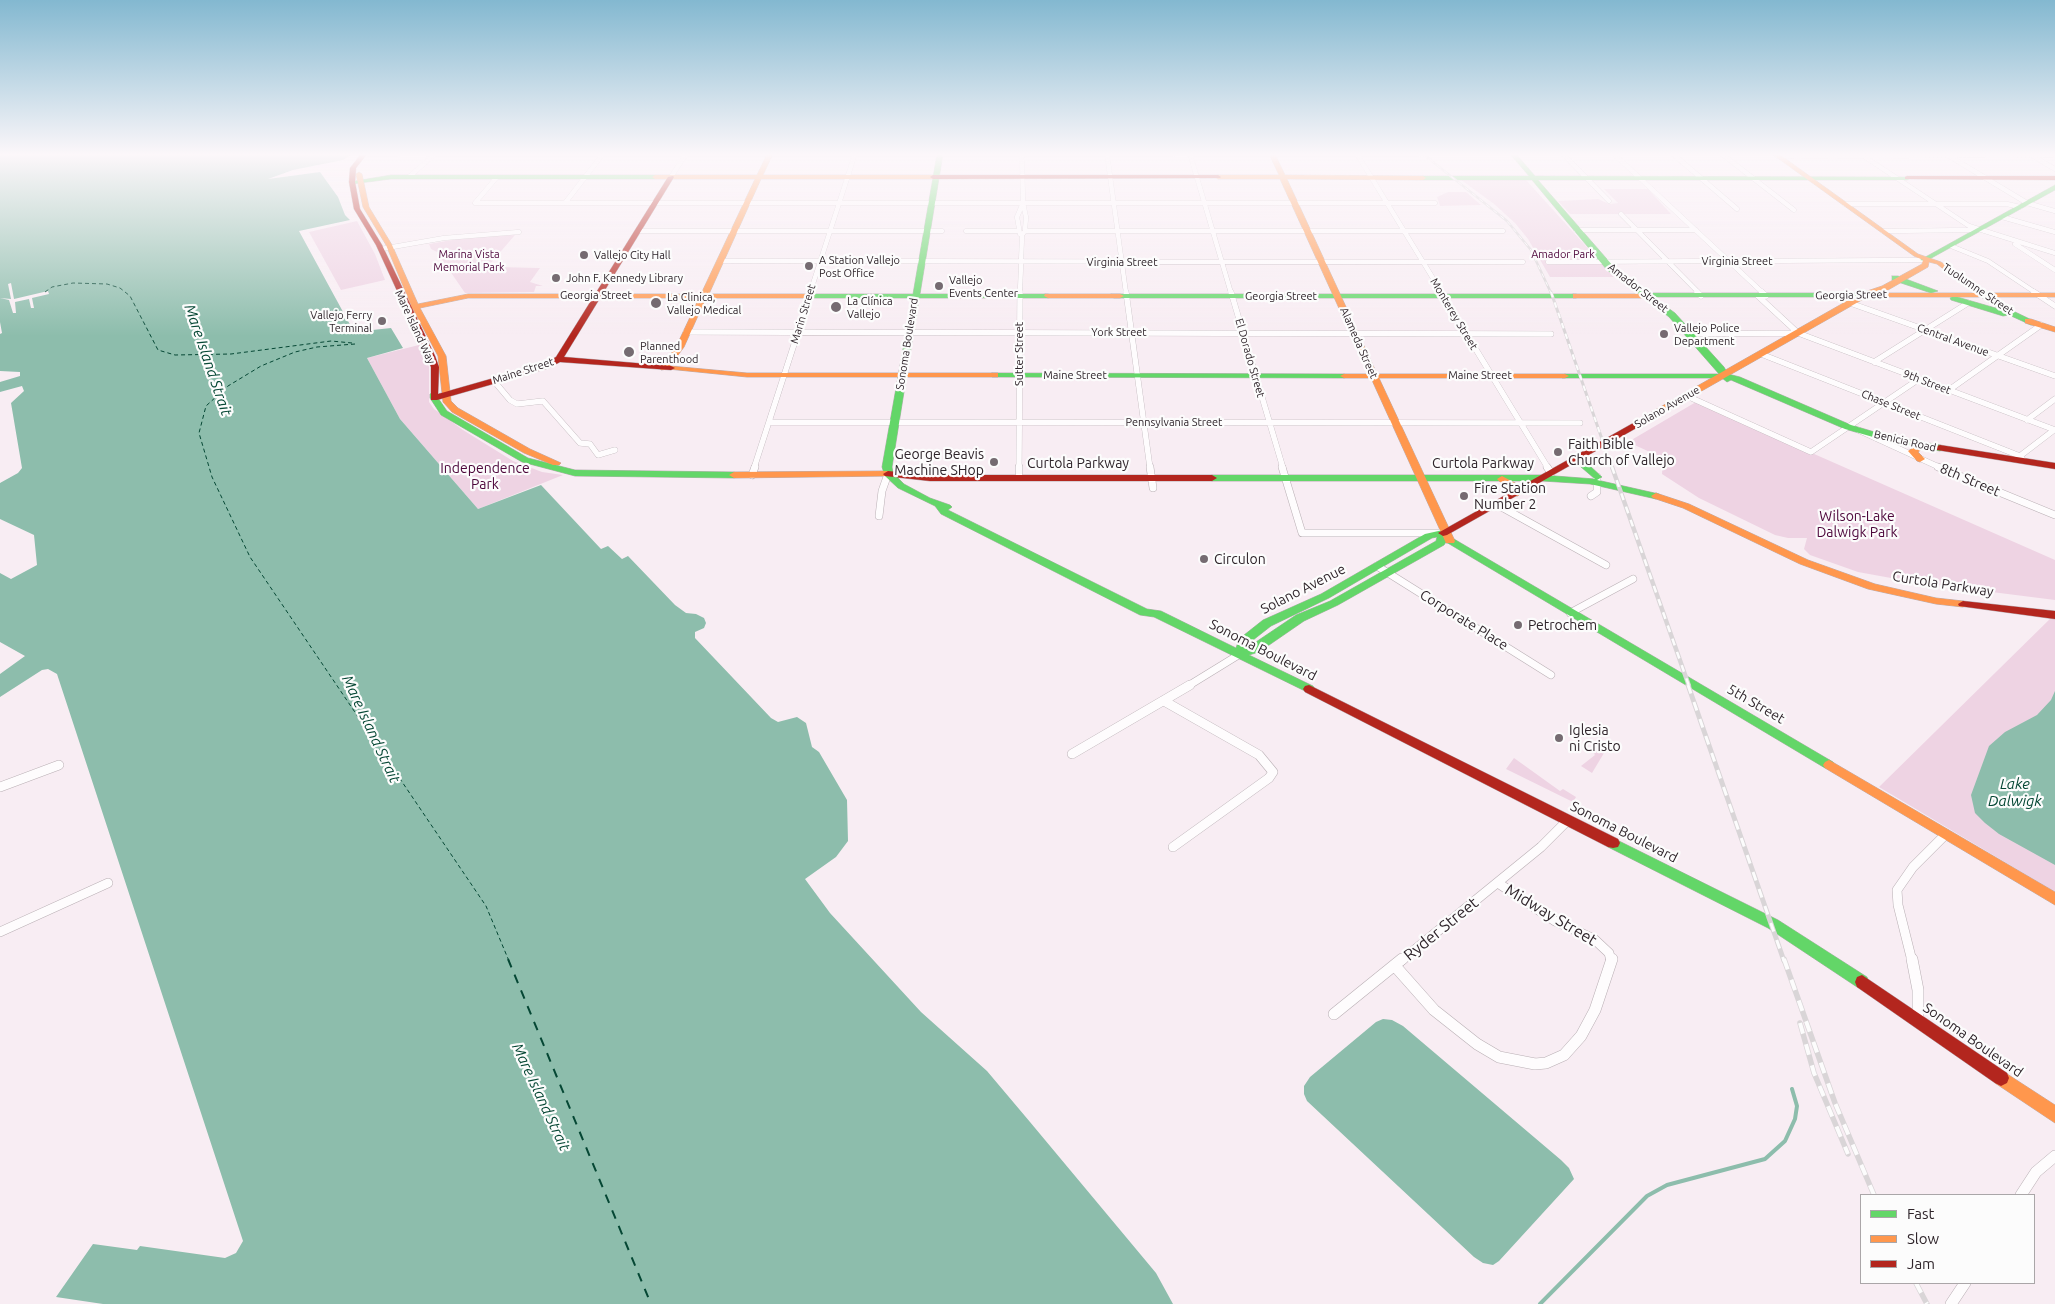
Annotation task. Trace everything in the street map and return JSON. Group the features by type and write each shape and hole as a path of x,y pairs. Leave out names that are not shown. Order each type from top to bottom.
{"main road":[{"name":"Mare Island Way","path":"369,215 386,248 434,362 439,397"},
{"path":"559,359 648,215"},
{"path":"664,368 678,351 741,215"},
{"name":"Sonoma Boulevard","path":"930,215 914,295 894,422 888,474 922,497 940,506 950,507 1151,606 1157,614 1240,654 1773,924 2055,1116"},
{"name":"Alameda Street","path":"1301,215 1444,533"},
{"name":"Amador Street","path":"1563,215 1617,274 1665,309 1721,368 1724,376"},
{"name":"Tuolumne Street","path":"1860,215 1926,260 1939,263 1983,295 1997,309"},
{"name":"Solano Avenue","path":"1240,654 1243,642 1267,623 1325,596 1429,536 1444,533 1515,494 1864,295 1885,288 1916,262 1926,260 2006,215"},
{"path":"1895,278 1968,302 1997,309 2055,330"},
{"name":"Solano Avenue","path":"1864,295 1864,292 1895,278"},
{"path":"1885,288 1903,294"},
{"name":"Georgia Street","path":"411,306 468,296 599,295 2055,295"},
{"path":"1661,296 1665,303 1665,309"},
{"path":"1821,296 1848,304"},
{"path":"1710,358 1726,365 1739,366"},
{"name":"Maine Street","path":"439,397 498,385 559,359 600,360 726,374 1724,376"},
{"path":"1680,376 1694,379 1702,387"},
{"name":"Benicia Road","path":"1724,376 1737,379 1853,428 1921,446 2022,459 2055,466"},
{"name":"Curtola Parkway","path":"439,397 444,412 510,451 535,464 560,467 623,469 639,474 1019,473 1151,480"},
{"path":"1920,459 1914,451 1921,446"},
{"path":"1583,455 1586,467 1597,479"},
{"name":"Curtola Parkway","path":"888,474 930,478 1151,480 1284,476 1547,476 1597,479 1644,487 1690,502 1803,556 1869,580 1922,592 2055,608"},
{"name":"Curtola Parkway","path":"1418,476 1500,479 1547,476"},
{"path":"922,497 917,486 930,478"},
{"path":"1500,479 1514,486 1515,494"},
{"name":"Curtola Parkway","path":"1597,479 1686,506 1804,562 1872,587 1936,601 2055,615"},
{"name":"Solano Avenue","path":"1240,654 1255,649 1265,640 1295,621 1334,603 1440,543 1444,533"},
{"name":"5th Street","path":"1444,533 1455,544 1570,613 2055,899"}],"street":[{"name":"Marin Street","path":"752,475 835,215"},
{"name":"Sutter Street","path":"1019,215 1022,232 1019,333 1019,473"},
{"name":"Sutter Street","path":"1022,232 1026,215"},
{"path":"1115,215 1123,296 1131,333 1151,480"},
{"name":"El Dorado Street","path":"1208,215 1302,533 1444,533"},
{"name":"Monterey Street","path":"1394,215 1520,423 1547,476"},
{"path":"1622,215 1701,296"},
{"path":"1680,215 1798,333"},
{"path":"1953,215 1969,226 2055,253"},
{"path":"2002,217 2055,232"},
{"path":"1576,230 1696,230"},
{"path":"1937,232 1980,230"},
{"path":"638,231 942,231"},
{"path":"966,231 1503,231"},
{"path":"1883,231 1950,233 1966,238"},
{"path":"386,248 468,235 519,232"},
{"path":"2008,239 2055,270"},
{"path":"1951,246 1988,261 2055,306"},
{"name":"Virginia Street","path":"1548,262 1926,260"},
{"name":"Virginia Street","path":"720,261 1523,262"},
{"path":"1874,362 1968,302"},
{"name":"Central Avenue","path":"1848,304 2055,376"},
{"path":"1949,390 1998,356 2038,324"},
{"path":"686,332 1551,334"},
{"path":"1689,334 1798,333"},
{"name":"9th Street","path":"1798,333 2054,430"},
{"name":"Chase Street","path":"1762,354 2022,459"},
{"path":"1687,396 1810,452 1853,428 1883,402 1919,379"},
{"path":"498,385 510,400 517,404 543,401 580,443 590,444 598,455 615,450"},
{"path":"2027,420 2055,399"},
{"name":"Pennsylvania Street","path":"769,422 1580,423"},
{"name":"8th Street","path":"1853,428 1920,459 2055,515"},
{"path":"2022,459 2054,430"},
{"path":"879,516 882,491 888,474"},
{"path":"1591,496 1597,492 1597,479"},
{"path":"1496,504 1606,565"},
{"name":"Corporate Place","path":"1377,566 1551,675"},
{"path":"1570,613 1633,579"},
{"name":"Solano Avenue","path":"1072,754 1164,701 1240,654"},
{"path":"1164,701 1259,756 1273,772 1269,778 1173,847"},
{"path":"0,787 59,765"},
{"name":"Ryder Street","path":"1334,1014 1498,883 1541,847 1568,820"},
{"path":"1918,1021 1918,990 1896,890 1913,867 1946,834"},
{"path":"0,932 108,882"},
{"name":"Midway Street","path":"1395,966 1434,1010 1477,1044 1499,1057 1535,1064 1546,1063 1564,1055 1580,1036 1595,1010 1612,958 1594,939 1556,921 1498,883"},
{"path":"2022,1194 2036,1172 2055,1156"},
{"path":"1951,1304 1964,1284"}],"green space":[{"name":"Amador Park","path":"1506,215 1558,215 1614,277 1550,277 1528,239"},
{"path":"357,221 375,254 385,280 341,290 309,232"},
{"name":"Marina Vista Memorial Park","path":"515,235 490,264 496,267 540,268 530,282 543,286 536,286 534,292 465,293 439,255 441,254 431,249 429,244 469,237"},
{"name":"Independence Park","path":"423,344 423,352 429,367 429,402 434,409 463,430 513,461 542,472 563,475 478,509 400,419 367,358"},
{"name":"Wilson-Lake Dalwigk Park","path":"1696,402 2055,560 2055,600 1913,582 1858,572 1810,555 1804,549 1807,538 1788,538 1775,535 1699,498 1662,474 1663,458 1628,442"},
{"path":"2055,614 2055,892 1879,787"},
{"path":"1595,747 1604,753 1592,773 1581,766 1595,755 1591,750"},
{"path":"1514,758 1560,791 1563,789 1576,797 1573,802 1506,769"}],"water":[{"name":"Mare Island Strait","path":"0,215 345,215 350,220 299,231 354,332 391,328 403,348 367,358 400,419 478,509 541,485 601,549 608,546 622,559 628,556 675,605 686,613 696,614 704,618 706,623 704,628 695,632 695,638 771,718 778,722 797,717 806,723 812,747 819,752 847,800 848,841 836,857 805,879 830,913 921,1012 987,1071 1156,1273 1173,1304 103,1304 56,1297 93,1244 137,1250 140,1246 225,1258 236,1253 243,1241 57,674 48,669 42,670 0,697 0,674 25,656 0,642 0,573 11,579 37,565 34,535 0,519 0,483 18,473 22,468 11,403 24,391 22,386 0,392 0,382 20,376 20,372 0,371 0,334 2,333 0,322"},
{"name":"Lake Dalwigk","path":"2055,691 2055,865 1999,834 1985,823 1975,813 1971,795 1989,746 2005,732 2037,715 2051,700"},
{"path":"1383,1019 1392,1020 1403,1026 1561,1160 1569,1168 1574,1179 1499,1261 1493,1265 1483,1263 1474,1257 1307,1101 1304,1094 1304,1086 1310,1077 1376,1022"}],"pier":[{"path":"11,283 14,299 48,291 49,294 32,298 34,308 31,308 29,299 15,302 16,313 13,313 9,300 0,298 11,299 8,284"}],"waterway":[{"path":"1540,1304 1647,1196 1667,1185 1765,1159 1785,1141 1795,1119 1797,1106 1792,1089"}],"ferry route":[{"path":"45,292 52,287 73,283 107,284 120,288 130,296 158,350 175,355 231,354 331,341 352,343"},
{"path":"355,344 317,347 295,352 261,366 228,386 206,406 199,433 212,477 250,557 486,906 509,961"},
{"path":"508,959 651,1304"}],"railway":[{"path":"1499,215 1507,221 1531,250 1551,293"},
{"path":"1551,292 1612,468"},
{"path":"1612,467 1689,686"},
{"path":"1688,685 1784,961"},
{"path":"1784,959 1835,1103 1874,1194"},
{"path":"1800,1023 1814,1073 1848,1154"},
{"path":"1917,1284 1927,1304"}],"traffic: fast":[{"path":"930,215 887,467 888,474 901,486 927,500 947,507"},
{"path":"1565,215 1610,268 1672,315 1721,369 1727,380"},
{"path":"1924,260 2005,215"},
{"path":"1895,278 1934,291"},
{"path":"1968,284 2006,311 2034,323"},
{"path":"1642,295 1861,295"},
{"path":"811,296 1048,296"},
{"path":"1114,296 1576,296"},
{"path":"1954,298 2006,314"},
{"path":"995,375 1344,376"},
{"path":"1565,376 1724,376 1737,379 1848,427 1887,438 1940,448"},
{"path":"434,394 434,398 444,413 525,460 575,473 734,475"},
{"path":"1583,455 1586,467 1597,477"},
{"path":"1212,478 1542,478 1590,481 1656,496"},
{"path":"940,506 944,512 1144,612 1157,614 1309,689"},
{"path":"1443,533 1429,536 1325,596 1267,623 1243,642 1240,654 1255,649 1300,618 1334,603 1440,543 1444,533"},
{"path":"1450,541 1829,765"},
{"path":"1613,843 1773,924 1862,982"}],"traffic: slow":[{"path":"371,215 389,245 408,292 442,356 447,402 455,410 527,451 556,463"},
{"path":"664,368 680,347 742,215"},
{"path":"1300,215 1450,541"},
{"path":"1860,215 1916,255 1939,263 1968,284"},
{"path":"1644,420 1864,295 1885,288 1925,265 1926,260"},
{"path":"1877,295 2055,295"},
{"path":"407,308 468,296 811,296"},
{"path":"1048,296 1120,296"},
{"path":"1576,296 1647,296"},
{"path":"2028,321 2055,330"},
{"path":"671,368 747,375 995,375"},
{"path":"1344,376 1565,376"},
{"path":"1920,459 1913,451 1921,446"},
{"path":"734,475 888,474"},
{"path":"1502,479 1514,486 1517,490 1515,494"},
{"path":"1656,496 1686,506 1804,562 1872,587 1936,601 1963,604"},
{"path":"1829,765 2055,899"},
{"path":"2001,1078 2055,1115"}],"traffic: jam":[{"path":"361,215 379,245 431,356 435,367 434,394"},
{"path":"559,359 648,215"},
{"path":"434,398 546,366 559,359 671,368"},
{"path":"1443,533 1644,420"},
{"path":"1940,448 2055,466"},
{"path":"888,474 930,478 1212,478"},
{"path":"1963,604 2055,615"},
{"path":"1309,689 1613,843"},
{"path":"1862,982 2001,1078"}],"place":[{"name":"Vallejo City Hall","path":"584,255"},
{"name":"A Station Vallejo Post Office","path":"809,266"},
{"name":"John F. Kennedy Library","path":"556,278"},
{"name":"Vallejo Events Center","path":"939,286"},
{"name":"La Clinica, Vallejo Medical","path":"656,303"},
{"name":"La Clínica Vallejo","path":"836,307"},
{"name":"Vallejo Ferry Terminal","path":"382,321"},
{"name":"Vallejo Police Department","path":"1664,334"},
{"name":"Planned Parenthood","path":"629,352"},
{"name":"Faith Bible Church of Vallejo","path":"1558,452"},
{"name":"George Beavis Machine SHop","path":"994,462"},
{"name":"Fire Station Number 2","path":"1464,496"},
{"name":"Circulon","path":"1204,559"},
{"name":"Petrochem","path":"1518,625"},
{"name":"Iglesia ni Cristo","path":"1559,738"}]}
